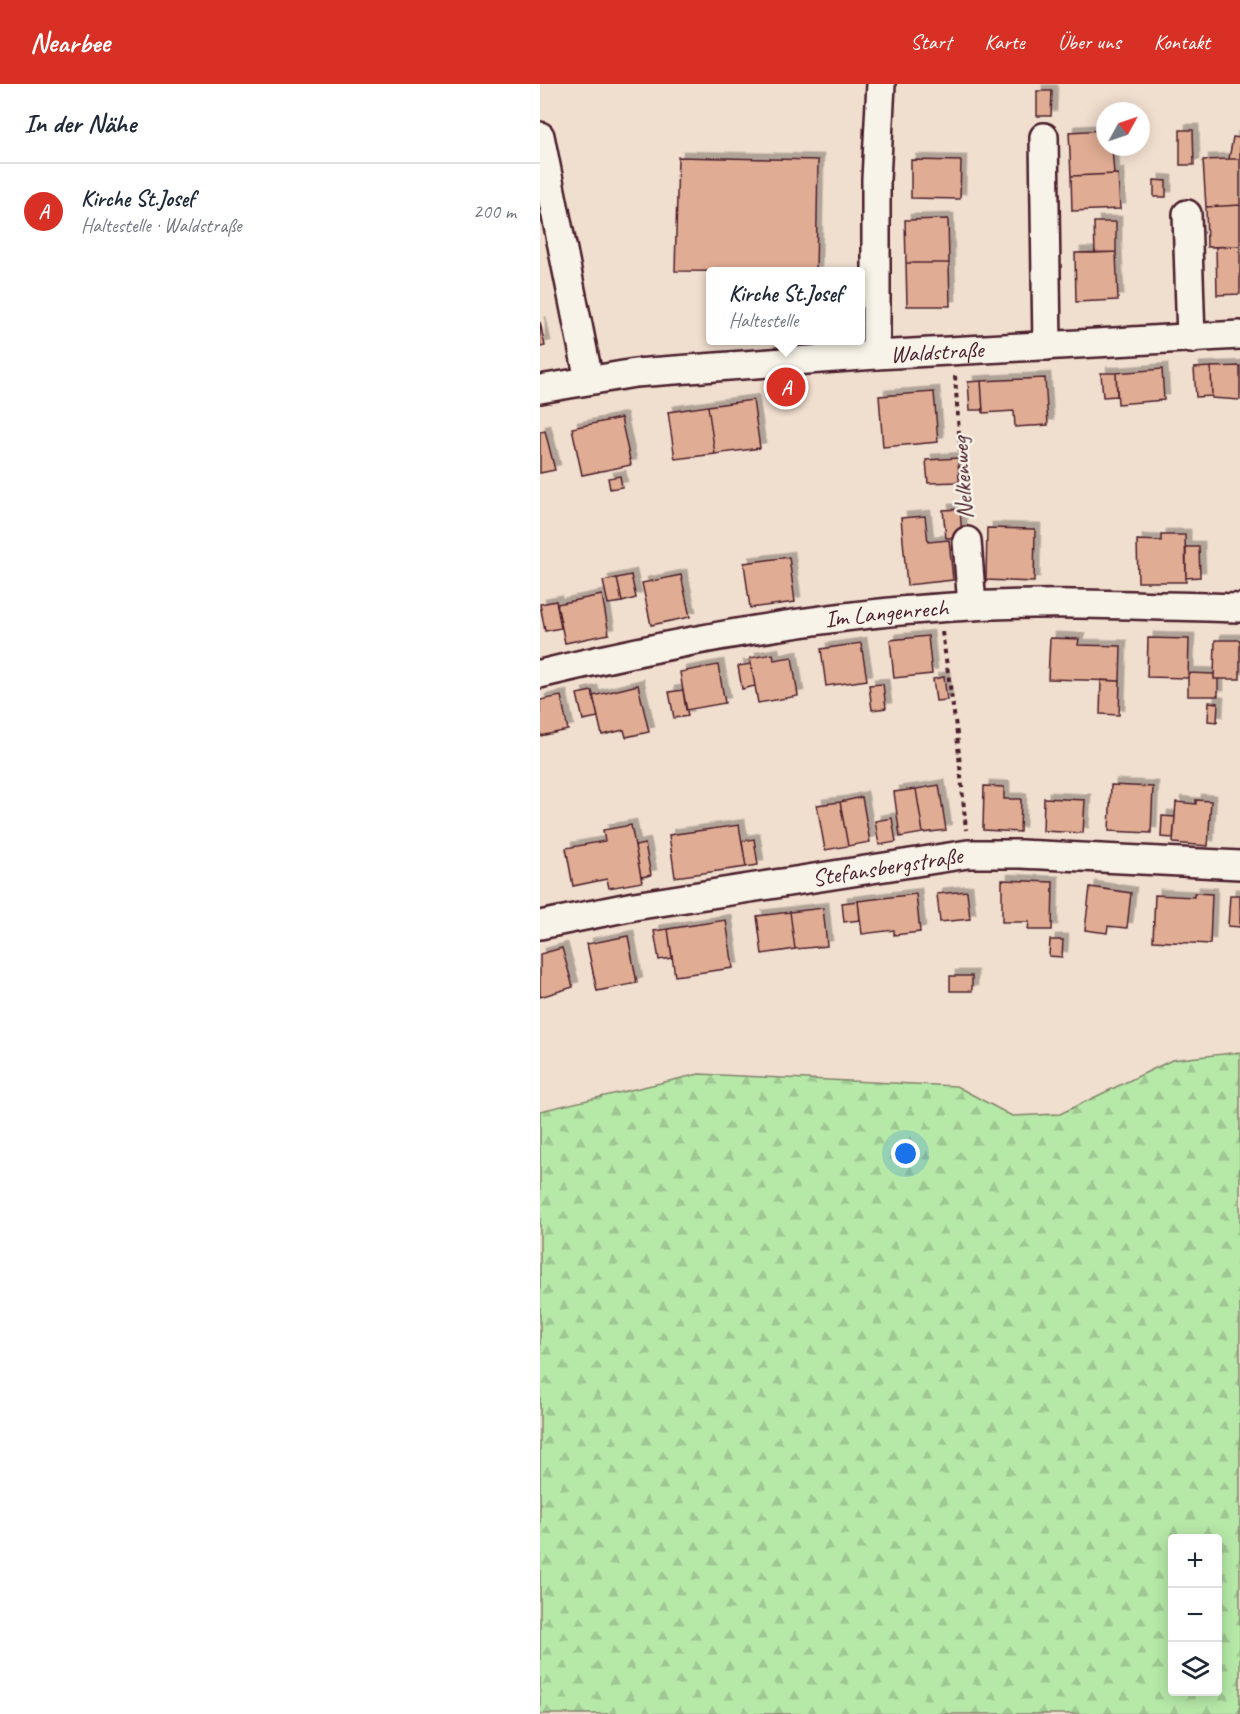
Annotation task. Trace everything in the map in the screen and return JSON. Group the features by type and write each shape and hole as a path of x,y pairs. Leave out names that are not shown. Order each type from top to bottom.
{"street":[{"path":"876,355 876,179 881,84"},
{"path":"540,136 589,380"},
{"path":"1044,137 1047,346"},
{"path":"1187,214 1191,339"},
{"name":"Waldstraße","path":"540,389 635,373 876,355 1240,335"},
{"name":"Nelkenweg","path":"967,541 972,606"},
{"name":"Im Langenrech","path":"540,674 748,632 843,617 938,608 1016,604 1240,608"},
{"name":"Stefansbergstraße","path":"540,925 634,906 968,854 1021,854 1240,866"}],"path":[{"name":"Nelkenweg","path":"953,351 967,541"},
{"path":"938,608 957,734 968,854"}],"green space":[{"path":"1240,1052 1240,1714 540,1714 540,1111 699,1074 956,1086 1012,1116 1060,1114 1172,1060"}],"building":[{"path":"1037,91 1052,91 1051,116 1037,116"},
{"path":"1096,130 1096,156 1113,156 1114,174 1071,176 1069,132"},
{"path":"1180,130 1193,130 1194,165 1180,165"},
{"path":"1233,137 1240,138 1240,159 1229,159"},
{"path":"678,157 818,160 816,267 706,267 706,271 675,271"},
{"path":"1240,159 1240,205 1206,207 1203,160"},
{"path":"911,160 961,161 960,199 911,198"},
{"path":"1118,174 1120,209 1072,211 1071,176"},
{"path":"1154,180 1166,181 1166,197 1154,197"},
{"path":"1240,205 1240,246 1207,247 1206,207"},
{"path":"948,219 949,263 906,263 905,220"},
{"path":"1094,222 1116,222 1116,252 1095,253"},
{"path":"1240,246 1240,294 1217,295 1216,247"},
{"path":"1116,252 1118,300 1076,302 1075,253"},
{"path":"906,263 949,263 950,306 907,306"},
{"path":"540,322 545,346 540,347"},
{"path":"1240,366 1240,400 1212,398 1211,367"},
{"path":"1211,367 1212,396 1196,397 1194,368"},
{"path":"1162,369 1164,400 1118,404 1116,373"},
{"path":"1101,373 1116,373 1117,396 1103,397"},
{"path":"1045,378 1048,425 1015,427 1014,411 983,413 981,381"},
{"path":"981,381 983,410 970,410 968,382"},
{"path":"934,392 938,442 883,447 879,396"},
{"path":"753,400 760,448 715,454 708,406"},
{"path":"708,406 715,454 675,459 668,412"},
{"path":"621,418 631,465 582,475 572,428"},
{"path":"545,431 555,470 540,473 540,432"},
{"path":"958,458 959,482 928,483 926,460"},
{"path":"620,476 622,487 610,489 608,478"},
{"path":"960,509 962,537 946,538 943,510"},
{"path":"925,516 928,542 949,540 953,580 907,585 901,518"},
{"path":"987,528 1035,529 1034,582 986,580"},
{"path":"1161,535 1185,535 1186,582 1138,582 1137,540 1161,541"},
{"path":"1186,547 1199,547 1200,577 1186,578"},
{"path":"789,557 795,602 750,608 744,563"},
{"path":"631,575 636,598 622,602 617,578"},
{"path":"681,575 690,617 651,625 642,583"},
{"path":"617,578 622,602 608,604 603,581"},
{"path":"602,595 609,634 565,643 557,604"},
{"path":"556,601 561,628 545,631 540,604"},
{"path":"928,636 932,674 894,678 890,640"},
{"path":"1050,638 1079,639 1078,645 1121,646 1120,681 1048,679"},
{"path":"1148,638 1189,639 1188,678 1147,677"},
{"path":"1215,640 1240,640 1240,679 1214,679"},
{"path":"861,643 867,680 826,686 821,649"},
{"path":"773,654 774,660 792,657 798,696 758,703 750,658"},
{"path":"751,664 755,686 742,689 738,666"},
{"path":"718,665 725,703 686,710 680,672"},
{"path":"1188,673 1214,674 1214,679 1218,679 1218,696 1188,696"},
{"path":"944,677 947,700 936,701 933,679"},
{"path":"1101,680 1120,681 1119,715 1100,714"},
{"path":"883,684 886,708 872,710 869,685"},
{"path":"638,685 649,732 626,737 624,730 602,735 593,696"},
{"path":"683,690 688,716 674,718 669,692"},
{"path":"592,691 598,717 583,720 577,694"},
{"path":"561,696 568,730 540,736 540,700"},
{"path":"1209,702 1218,703 1217,722 1208,721"},
{"path":"939,785 946,830 923,833 916,789"},
{"path":"1111,785 1153,787 1151,833 1109,831"},
{"path":"984,786 1004,787 1004,799 1021,799 1020,832 983,830"},
{"path":"916,789 923,833 900,837 894,792"},
{"path":"862,797 870,842 848,846 840,802"},
{"path":"1044,798 1085,800 1083,833 1043,831"},
{"path":"1196,800 1211,801 1208,846 1173,843 1176,802 1196,804"},
{"path":"840,802 848,846 825,850 817,805"},
{"path":"1162,816 1175,817 1173,838 1161,837"},
{"path":"892,818 896,842 879,845 875,821"},
{"path":"631,825 642,882 609,888 607,879 573,886 566,848 605,841 603,830"},
{"path":"739,825 746,867 675,877 669,835"},
{"path":"754,839 758,865 746,867 742,841"},
{"path":"645,844 651,875 641,877 635,846"},
{"path":"1002,880 1053,882 1052,930 1028,930 1029,922 1002,922"},
{"path":"1090,887 1131,893 1127,928 1108,926 1107,933 1085,930"},
{"path":"967,891 970,919 940,922 937,894"},
{"path":"1194,893 1212,894 1210,944 1153,941 1155,895 1194,897"},
{"path":"916,894 920,932 894,935 894,930 862,934 858,901"},
{"path":"1230,895 1240,895 1240,927 1228,926"},
{"path":"858,901 860,920 844,922 842,903"},
{"path":"823,908 827,946 795,949 790,912"},
{"path":"790,912 795,949 762,954 757,916"},
{"path":"726,920 733,968 675,976 668,929"},
{"path":"668,929 672,958 659,960 654,931"},
{"path":"628,936 637,983 597,991 587,944"},
{"path":"1050,940 1063,940 1062,957 1049,956"},
{"path":"562,948 573,987 540,997 540,954"},
{"path":"950,976 972,976 972,991 950,991"}],"place":[{"name":"Kirche St.Josef","path":"786,387"}]}
